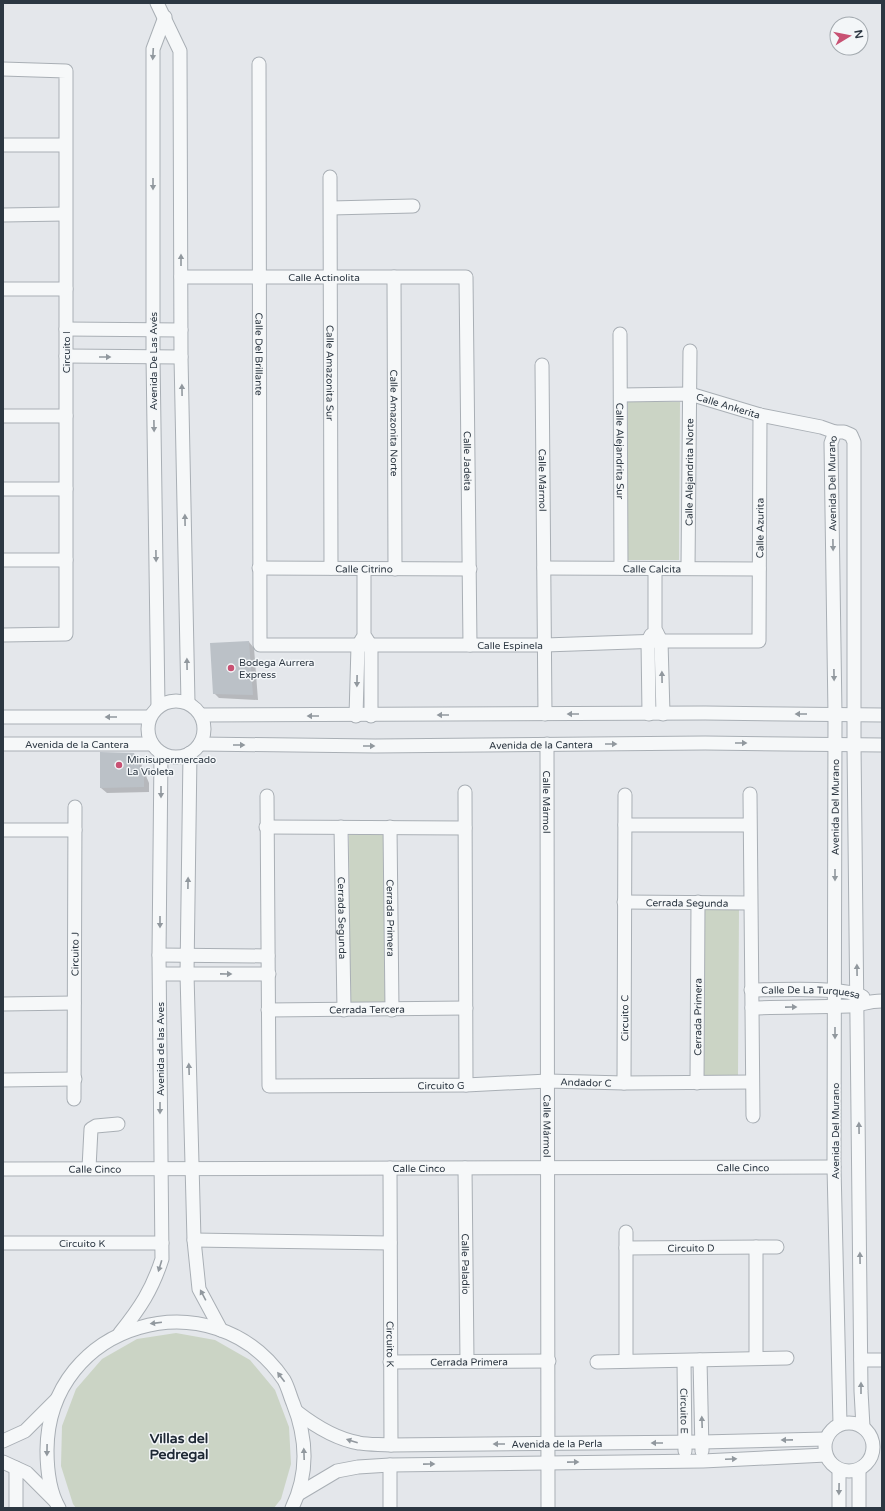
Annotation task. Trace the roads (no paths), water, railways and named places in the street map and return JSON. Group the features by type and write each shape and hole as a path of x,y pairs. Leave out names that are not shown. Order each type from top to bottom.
{"street":[{"path":"157,3 180,51 181,277 188,703"},
{"name":"Avenida De Las Avés","path":"158,706 153,357 153,49 165,17"},
{"name":"Calle Del Brillante","path":"259,64 260,645"},
{"name":"Circuito I","path":"3,69 66,71 66,634 3,635"},
{"path":"3,145 65,145"},
{"name":"Calle Amazonita Sur","path":"330,177 332,277 331,568"},
{"path":"331,208 413,206"},
{"path":"3,215 65,214"},
{"name":"Calle Actinolita","path":"181,277 466,277"},
{"name":"Calle Amazonita Norte","path":"394,277 395,568"},
{"name":"Calle Jadeita","path":"466,277 470,645"},
{"path":"3,289 66,289"},
{"path":"66,329 182,330"},
{"name":"Calle Alejandrita Sur","path":"620,334 621,568"},
{"name":"Calle Alejandrita Norte","path":"688,568 690,351"},
{"path":"66,356 182,357"},
{"name":"Calle Mármol","path":"542,365 545,714"},
{"name":"Calle Ankerita","path":"620,395 690,394 760,415 821,427 835,432"},
{"name":"Calle Azurita","path":"759,641 760,415"},
{"path":"3,416 66,416"},
{"name":"Avenida Del Murano","path":"840,1424 834,1167 835,714 832,443 835,432 844,432 851,435 854,442 854,745 861,1000 861,1360 863,1427"},
{"path":"3,489 66,489"},
{"path":"3,560 66,560"},
{"name":"Calle Citrino","path":"259,568 470,568"},
{"path":"364,568 364,642 371,716"},
{"name":"Calle Calcita","path":"544,568 760,569"},
{"path":"655,569 655,629 661,641 663,714"},
{"path":"649,714 648,642 655,629"},
{"name":"Calle Espinela","path":"260,645 364,642 470,645 545,645 661,641 759,641"},
{"path":"356,716 364,642"},
{"path":"172,700 188,703 201,715 204,729 200,744 190,753 180,757 170,757 156,749 147,726 150,717 158,706 172,700"},
{"path":"201,715 882,715"},
{"path":"3,717 150,717"},
{"name":"Avenida de la Cantera","path":"3,744 156,749"},
{"name":"Avenida de la Cantera","path":"200,744 882,745"},
{"name":"Calle Mármol","path":"547,744 548,1508"},
{"name":"Avenida de las Aves","path":"120,1333 137,1312 155,1282 162,1259 160,1169 160,954 156,749"},
{"path":"190,753 187,974 194,1240 199,1289 222,1330"},
{"name":"Circuito G","path":"266,796 269,1086 466,1085 465,792"},
{"path":"750,794 752,1116"},
{"name":"Circuito C","path":"624,795 624,1083"},
{"name":"Circuito J","path":"74,1099 75,807"},
{"path":"625,825 749,824"},
{"path":"266,827 341,826 465,828"},
{"name":"Cerrada Segunda","path":"341,826 344,1010"},
{"name":"Cerrada Primera","path":"390,827 392,1010"},
{"path":"3,830 75,830"},
{"name":"Cerrada Segunda","path":"624,902 750,903"},
{"name":"Cerrada Primera","path":"697,1083 698,902"},
{"path":"160,954 268,956"},
{"path":"160,974 269,974"},
{"name":"Calle De La Turquesa","path":"751,990 834,991 861,1000 882,1001"},
{"name":"Calle De La Turquesa","path":"752,1008 835,1006 861,1000"},
{"path":"3,1004 74,1003"},
{"name":"Cerrada Tercera","path":"268,1010 392,1010 466,1008"},
{"path":"3,1080 75,1079"},
{"name":"Andador C","path":"466,1085 548,1081 624,1083"},
{"path":"624,1083 752,1082"},
{"path":"89,1168 91,1129 96,1126 118,1124"},
{"name":"Calle Cinco","path":"3,1169 834,1167"},
{"name":"Circuito K","path":"390,1168 391,1445"},
{"name":"Calle Paladio","path":"464,1168 467,1361"},
{"path":"626,1232 626,1361"},
{"path":"194,1240 390,1243"},
{"name":"Circuito K","path":"3,1243 162,1243"},
{"path":"756,1247 756,1358"},
{"name":"Circuito D","path":"626,1248 777,1247"},
{"path":"58,1505 47,1468 47,1432 57,1398 72,1372 94,1350 120,1333 153,1323 188,1322 222,1330 246,1342 267,1360 284,1382 304,1433 304,1461 300,1493 292,1508"},
{"path":"597,1362 787,1358"},
{"path":"700,1360 703,1461"},
{"path":"861,1360 882,1360"},
{"name":"Cerrada Primera","path":"390,1362 549,1361"},
{"name":"Circuito E","path":"684,1361 685,1461"},
{"path":"3,1440 25,1431 57,1398"},
{"name":"Avenida de la Perla","path":"297,1412 317,1427 334,1435 358,1443 391,1445 702,1442 826,1439"},
{"path":"852,1422 863,1427 878,1441 873,1451 876,1460 858,1470 849,1472 839,1470 826,1455 826,1439 834,1428 840,1424 852,1422"},
{"name":"Avenida de la Perla","path":"300,1493 337,1472 358,1467 390,1465 703,1461 826,1455"},
{"path":"3,1462 27,1473 58,1505"},
{"path":"390,1465 390,1508"},
{"path":"16,1468 16,1508"},
{"path":"839,1470 839,1508"},
{"path":"858,1470 859,1508"}],"place":[{"name":"Bodega Aurrera Express","path":"231,668"},
{"name":"Minisupermercado La Violeta","path":"119,765"}],"district":[{"name":"Villas del Pedregal","path":"179,1446"}]}
